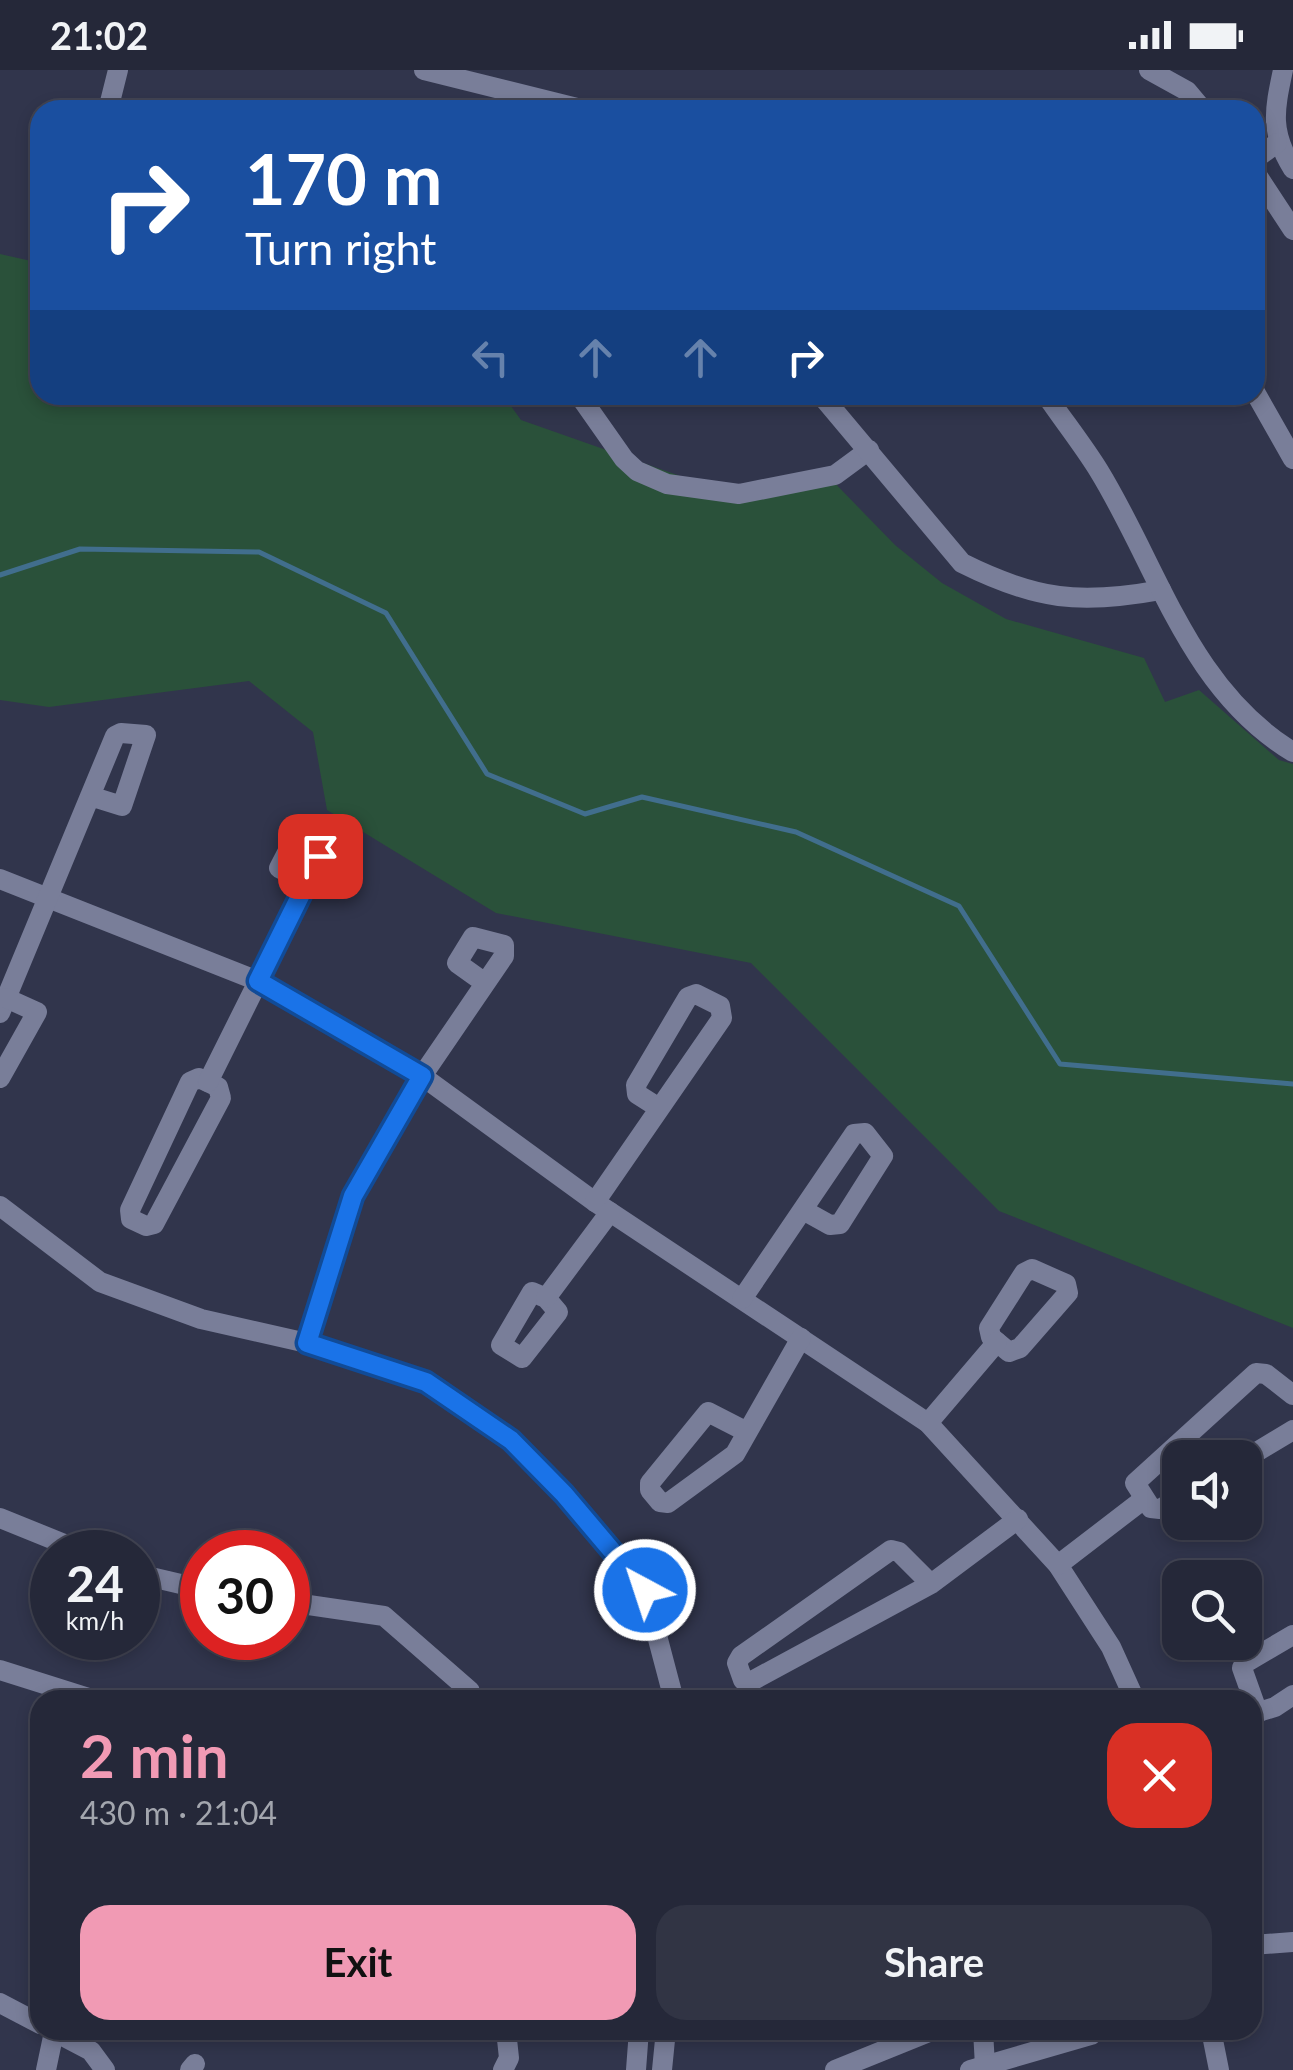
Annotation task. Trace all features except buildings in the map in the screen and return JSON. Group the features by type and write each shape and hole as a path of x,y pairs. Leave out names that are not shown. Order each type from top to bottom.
{"street":[{"path":"110,100 118,70"},
{"path":"424,70 545,100"},
{"path":"1149,70 1187,91 1195,100"},
{"path":"1283,70 1275,108 1277,143 1293,169"},
{"path":"1265,152 1277,143"},
{"path":"1265,187 1293,230"},
{"path":"586,405 624,459 637,471 666,484 739,494 835,475 869,450"},
{"path":"829,405 962,564 1046,596 1108,600 1161,590"},
{"path":"1053,405 1099,471 1195,656 1227,698 1268,736 1293,752"},
{"path":"1262,405 1293,458"},
{"path":"0,1078 36,1012 3,1005 90,796"},
{"path":"0,879 258,981 422,1076 603,1207 928,1423 1058,1565 1111,1648 1130,1690"},
{"path":"208,1082 308,882"},
{"path":"307,1343 353,1196 422,1076 485,983"},
{"path":"546,1298 659,1108 722,1018 720,1006 696,994 688,997 636,1085 637,1094 659,1108"},
{"path":"199,1078 208,1082 218,1087 221,1098 154,1224 146,1226 131,1219 130,1210 190,1082 199,1078"},
{"path":"742,1299 854,1134 864,1133 883,1156 840,1224 830,1226 803,1210"},
{"path":"0,1206 100,1282 201,1319 307,1343 426,1382 511,1440 564,1494 645,1590 671,1690"},
{"path":"748,1432 708,1412 650,1483 650,1490 660,1502 668,1503 734,1454 748,1432 800,1338"},
{"path":"928,1423 997,1342"},
{"path":"1162,1506 1151,1508 1135,1487 1138,1479 1256,1373 1266,1374 1293,1395"},
{"path":"1262,1448 1293,1430"},
{"path":"1058,1565 1144,1499"},
{"path":"0,1518 30,1530"},
{"path":"931,1584 895,1550 741,1656 738,1663 743,1680 750,1682 931,1584 1018,1519"},
{"path":"816,1603 834,1637"},
{"path":"310,1605 384,1616 469,1690"},
{"path":"1248,1690 1242,1668 1245,1663 1293,1635"},
{"path":"0,1670 64,1690"},
{"path":"1262,1711 1293,1695"},
{"path":"1262,1944 1293,1942"},
{"path":"0,2003 30,2019"},
{"path":"46,2070 47,2040"},
{"path":"69,2040 90,2051 105,2070"},
{"path":"503,2070 509,2058 507,2040"},
{"path":"636,2070 638,2040"},
{"path":"662,2070 665,2040"},
{"path":"836,2070 910,2040"},
{"path":"982,2040 978,2068 1075,2040"},
{"path":"1213,2040 1219,2070"}],"green space":[{"path":"0,254 30,261 30,405 510,405 521,420 737,496 825,473 895,545 942,583 1006,619 1144,658 1165,702 1199,690 1279,760 1293,764 1293,1328 999,1211 751,963 496,913 327,810 313,732 249,681 49,707 0,700"}],"waterway":[{"path":"0,575 80,549 259,552 386,613 487,774 585,814 642,797 796,832 959,906 1060,1064 1293,1084"}],"route":[{"path":"320,856 258,981 422,1076 353,1196 307,1343 426,1382 511,1440 564,1494 645,1590"}]}
